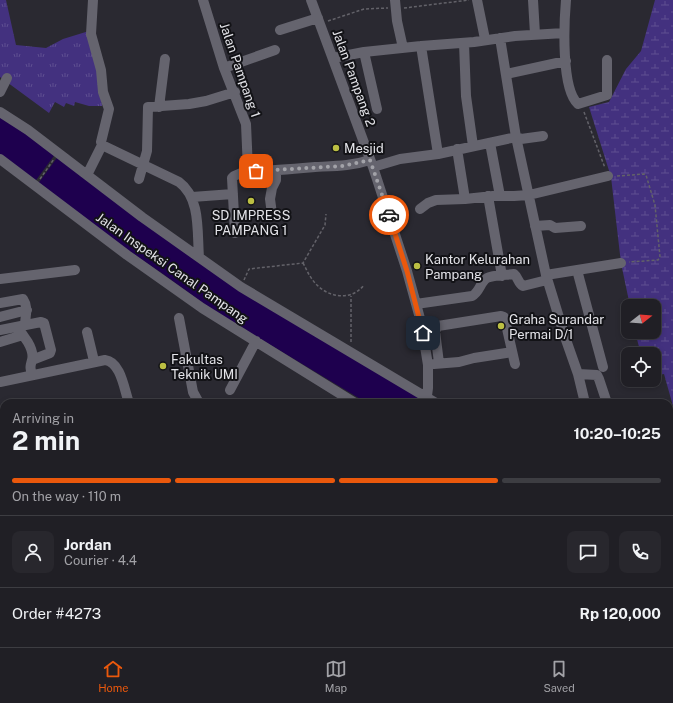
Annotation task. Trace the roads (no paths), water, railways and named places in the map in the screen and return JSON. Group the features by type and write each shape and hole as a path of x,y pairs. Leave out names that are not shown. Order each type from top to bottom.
{"street":[{"path":"87,175 102,145 101,142 109,109 103,92 101,70 91,34 93,0"},
{"name":"Jalan Pampang 1","path":"203,0 224,68 246,124 248,170"},
{"name":"Jalan Pampang 2","path":"311,0 371,164 402,256 421,322 428,365 428,399"},
{"path":"395,0 397,21 403,48"},
{"path":"477,0 485,39"},
{"path":"533,0 535,34"},
{"path":"566,0 564,33 566,61 572,97 578,104 607,95 607,60"},
{"path":"280,30 318,18"},
{"path":"332,58 364,52 464,43 485,39 535,34 564,33"},
{"path":"500,38 516,137 547,277 564,337 578,374 584,399"},
{"path":"464,43 466,96 473,146"},
{"path":"421,46 438,154"},
{"path":"224,68 275,50"},
{"path":"364,52 377,109"},
{"path":"159,106 165,59"},
{"path":"506,74 566,61"},
{"path":"0,92 7,78"},
{"path":"139,179 147,151 148,107 176,106 206,101 234,92"},
{"path":"0,112 28,130 142,217 241,287 351,352 425,399"},
{"path":"235,233 233,177 248,170 276,171 371,164 400,158 438,154 516,137 521,139 543,136"},
{"path":"490,143 500,196"},
{"path":"102,145 182,184 192,197 195,206 199,257"},
{"path":"457,149 465,199"},
{"name":"Jalan Inspeksi Canal Pampang","path":"0,159 127,255 202,308 349,399"},
{"path":"272,214 270,199 272,188 276,180 276,171"},
{"path":"420,209 428,203 436,200 465,199 488,196 529,195 608,176"},
{"path":"192,197 233,194"},
{"path":"488,196 502,276"},
{"path":"536,226 550,226 555,228 582,226"},
{"path":"416,304 472,296 476,294 487,278 495,276 514,274 523,286 547,277 577,270 621,263"},
{"path":"0,279 75,270"},
{"path":"577,270 603,367"},
{"path":"0,303 21,299 25,301 27,310 22,329 28,340 32,360 30,366 32,375"},
{"path":"0,317 27,310"},
{"path":"439,363 435,331 439,324 502,316 505,320 515,364"},
{"path":"179,318 193,392 197,399"},
{"path":"0,342 22,329 41,322 44,323 51,350 48,355 32,360"},
{"path":"0,330 22,329"},
{"path":"87,332 94,361"},
{"path":"230,390 256,341"},
{"path":"428,365 458,362 512,352"},
{"path":"0,382 94,361 105,360 111,361 115,364 128,399"},
{"path":"578,374 597,375 606,399"}],"place":[{"name":"Mesjid","path":"336,148"},
{"name":"SD IMPRESS PAMPANG 1","path":"251,201"},
{"name":"Kantor Kelurahan Pampang","path":"417,266"},
{"name":"Graha Surandar Permai D/1","path":"501,326"},
{"name":"Fakultas Teknik UMI","path":"163,366"}]}
